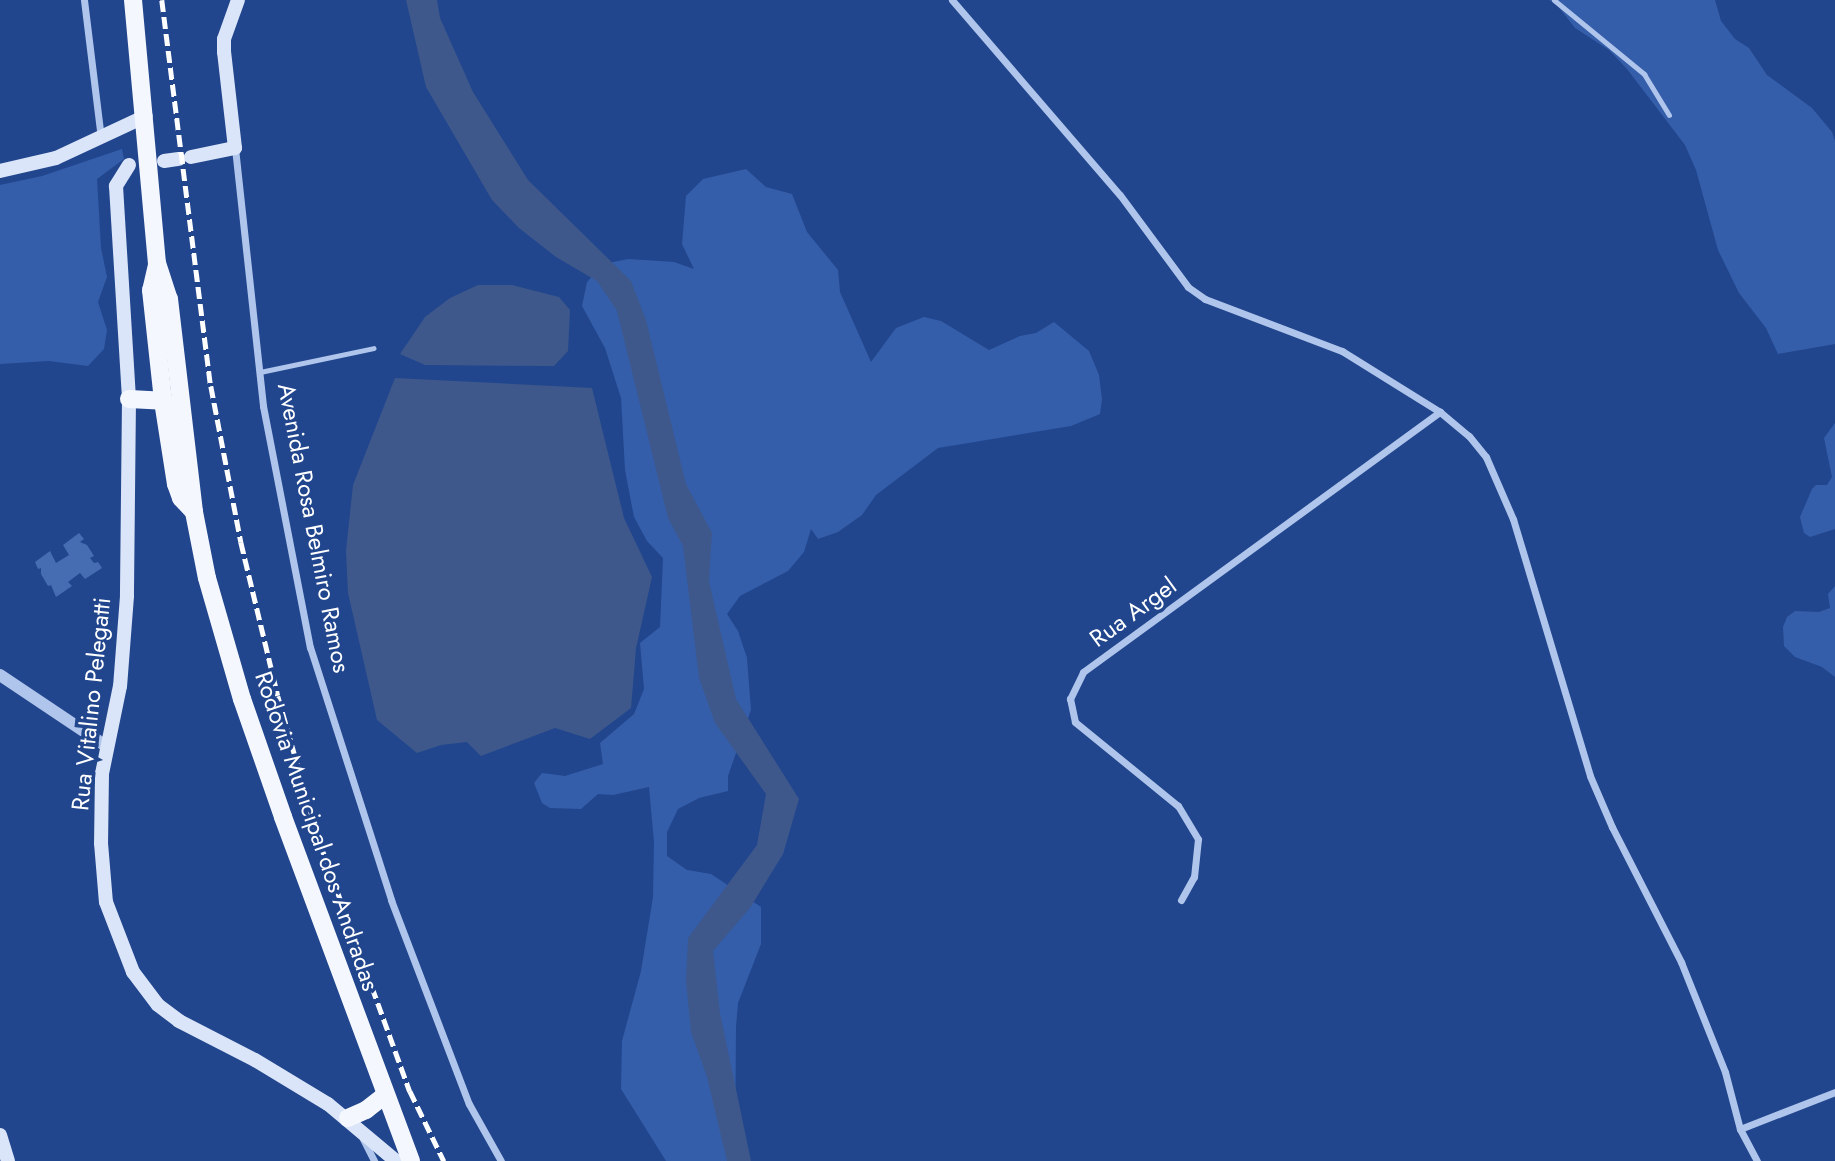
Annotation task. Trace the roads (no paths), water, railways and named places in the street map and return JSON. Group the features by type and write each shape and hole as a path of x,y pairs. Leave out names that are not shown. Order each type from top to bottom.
{"main road":[{"name":"Rodovia Municipal dos Andradas","path":"133,0 146,116 157,263 169,299 194,512 207,578 242,699 411,1161"},
{"name":"Avenida Rosa Belmiro Ramos","path":"235,148 224,39 238,0"},
{"path":"0,171 56,158 146,116"},
{"path":"178,159 235,148"},
{"name":"Rua Vitalino Pelegatti","path":"129,165 116,186 129,399 125,638 120,686 106,746 100,804 106,902 125,957 142,986 158,1005 179,1021 255,1060 351,1122 396,1161"},
{"name":"Rodovia Municipal dos Andradas","path":"157,263 151,290 163,401 176,484 181,498 194,512"},
{"path":"129,399 163,401 173,409 186,476 193,489"},
{"path":"351,1122 385,1095"},
{"path":"0,1135 8,1161"}],"street":[{"path":"85,0 102,138"},
{"path":"952,0 1120,195 1188,287 1205,299 1342,351 1440,412 1469,436 1486,457 1502,487 1590,776 1612,827 1681,962 1725,1072 1741,1129 1757,1161"},
{"name":"Avenida Rosa Belmiro Ramos","path":"235,148 263,406 310,647 391,900 469,1104 501,1161"},
{"name":"Rua Argel","path":"1181,900 1194,877 1198,839 1178,806 1075,722 1070,699 1083,672 1440,412"},
{"path":"0,675 106,746"},
{"path":"1741,1129 1835,1091"},
{"path":"351,1122 373,1161"}],"lane":[{"path":"1554,0 1644,74 1669,115"},
{"path":"260,372 374,348"}],"railway":[{"path":"162,0 211,386 241,542 278,696 320,843 410,1091 444,1161"}]}
